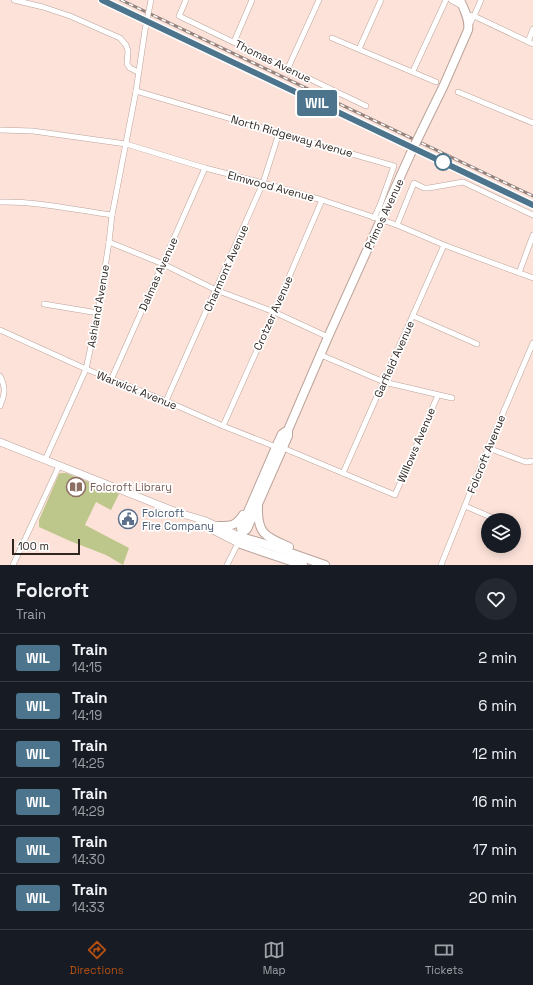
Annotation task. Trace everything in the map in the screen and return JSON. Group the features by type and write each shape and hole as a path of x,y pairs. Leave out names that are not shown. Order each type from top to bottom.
{"main road":[{"path":"461,3 470,15"},
{"name":"Primos Avenue","path":"240,538 241,528 255,502 279,447 282,434 288,430 378,219 444,85 465,38 468,30 470,15"},
{"path":"219,526 229,526 237,523 255,502"},
{"path":"255,502 259,525 266,536 295,549 312,561"},
{"path":"240,538 264,544 325,565"},
{"path":"240,538 303,565"}],"street":[{"path":"14,0 43,7 70,16 120,38 126,45 128,51 127,64 130,68 138,72"},
{"name":"Ashland Avenue","path":"45,460 86,369 98,313 112,215 136,91 151,0"},
{"name":"Thomas Avenue","path":"186,0 179,16 366,106"},
{"path":"234,42 252,0"},
{"path":"288,68 319,0"},
{"path":"359,49 381,0"},
{"path":"413,71 446,0"},
{"path":"451,0 461,3"},
{"path":"481,0 470,15 530,43 533,29"},
{"path":"332,38 436,82"},
{"name":"North Ridgeway Avenue","path":"136,91 394,166 380,205 378,219"},
{"path":"458,92 533,123"},
{"name":"Elmwood Avenue","path":"0,130 33,131 126,144 205,168 322,200 397,225 444,245 533,278"},
{"name":"Charmont Avenue","path":"166,401 263,183 279,133"},
{"name":"Dalmas Avenue","path":"111,380 205,168"},
{"path":"397,225 414,183 424,188 429,188 463,182 533,215"},
{"name":"Crotzer Avenue","path":"223,426 322,200"},
{"path":"0,202 33,204 112,215"},
{"path":"520,273 533,235"},
{"path":"109,242 163,264 216,290 274,312 328,337"},
{"name":"Garfield Avenue","path":"343,473 444,245"},
{"path":"44,304 98,313"},
{"path":"413,316 477,344"},
{"name":"Warwick Avenue","path":"0,330 111,380 395,495"},
{"name":"Folcroft Avenue","path":"440,565 488,448 533,345"},
{"path":"321,355 384,382 452,398"},
{"path":"0,376 4,386 4,397 0,406"},
{"name":"Willows Avenue","path":"395,495 438,395"},
{"path":"0,442 188,516 219,526 240,538"},
{"path":"488,448 523,461 533,461"},
{"path":"14,565 59,466"},
{"path":"465,506 481,513"},
{"path":"188,516 201,524 240,538"},
{"name":"Primos Avenue","path":"227,565 240,538"}],"green space":[{"path":"66,473 119,494 111,510 96,502 85,525 129,548 123,565 106,555 39,527 39,520 59,474"}],"railway":[{"path":"102,0 533,205"},
{"path":"121,0 533,196"}],"train":[{"name":"WIL","path":"102,0 533,205"}],"place":[{"name":"Folcroft Library","path":"76,487"},
{"name":"Folcroft Fire Company","path":"128,519"}]}
